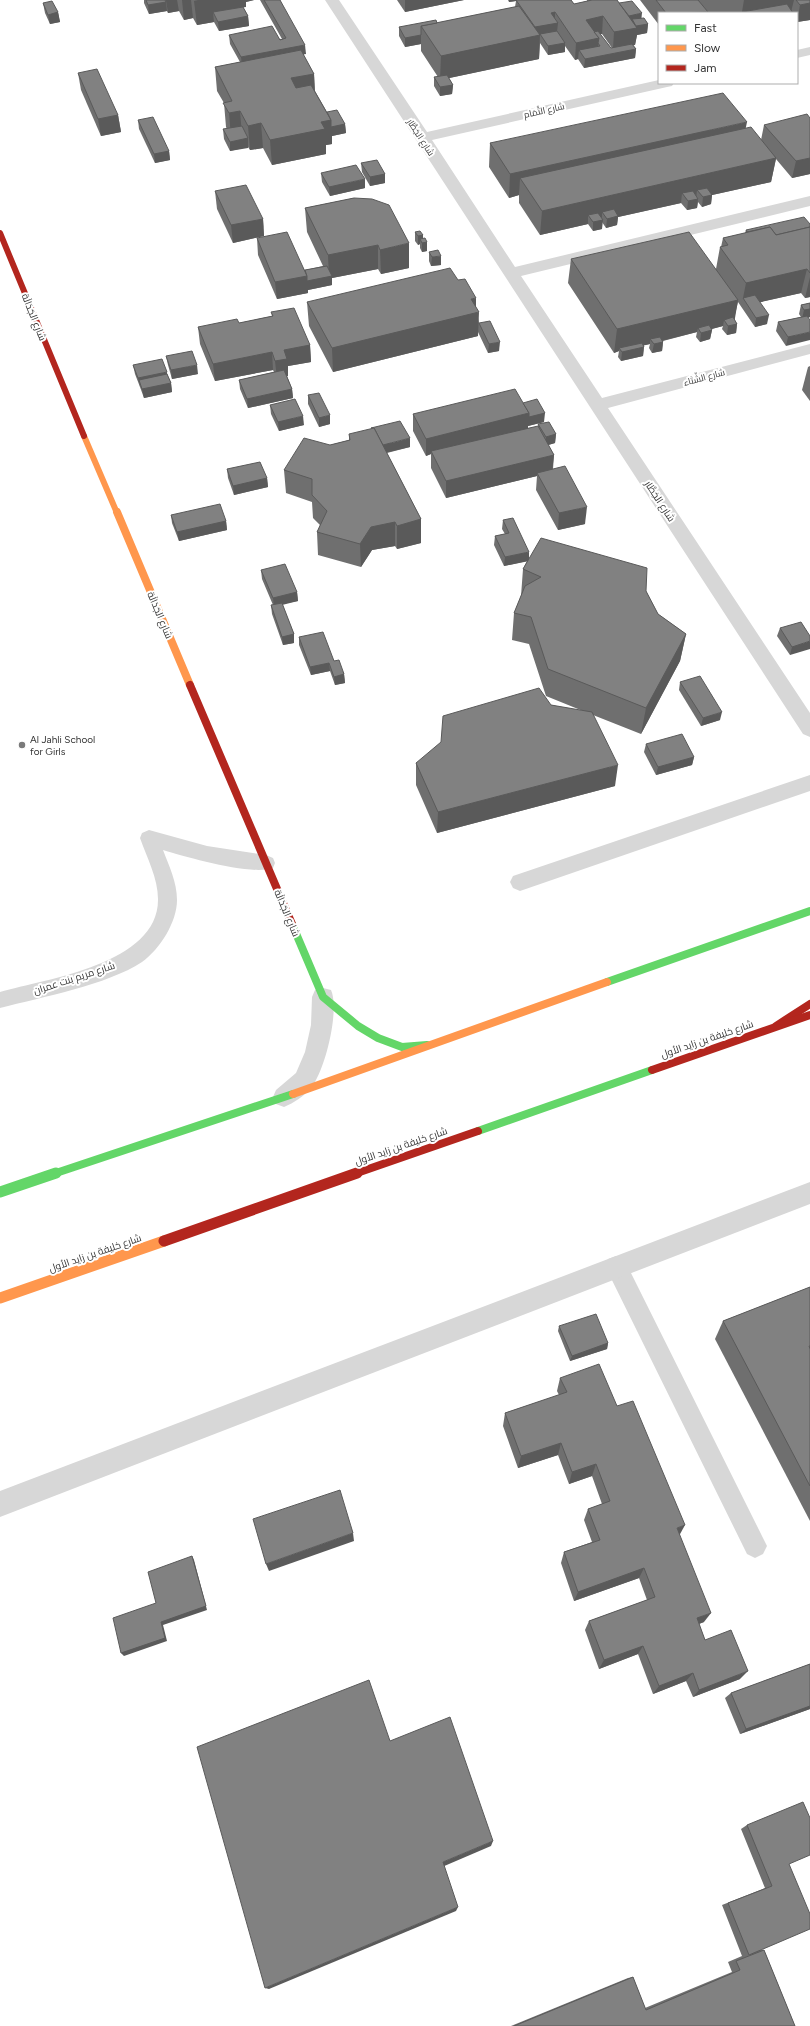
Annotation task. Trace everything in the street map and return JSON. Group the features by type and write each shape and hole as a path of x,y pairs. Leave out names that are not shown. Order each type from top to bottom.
{"main road":[{"name":"شارع الجَدَالَة","path":"0,233 59,378 323,997 345,1016 371,1033 400,1046 427,1045"},
{"path":"0,1192 284,1097 427,1045 810,911"},
{"path":"776,1026 810,1004"},
{"name":"شارع خليفة بن زايد الأول","path":"0,1298 810,1015"}],"street":[{"name":"شارع الخِطَّار","path":"332,0 810,730"},
{"path":"798,54 810,51"},
{"name":"شارع التَّمَام","path":"422,138 663,84"},
{"path":"511,273 810,201"},
{"name":"شارع الشِّتَاء","path":"597,405 810,349"},
{"path":"520,882 810,784"},
{"name":"شارع الجَدَالَة","path":"284,1097 304,1080 316,1052 322,1025 323,997"},
{"path":"0,1504 616,1266 810,1193"}],"lane":[{"name":"شارع مريم بنت عمران","path":"0,1000 105,970 134,956 156,935 167,909 166,883 149,838 186,850 225,859 266,863"},
{"path":"616,1266 754,1546"}],"building":[{"path":"146,0 165,0 166,2 148,5"},
{"path":"264,0 280,0 305,45 241,57 229,35 272,26 280,40 286,38"},
{"path":"516,0 571,0 574,4 592,0 617,0 637,28 614,32 603,16 586,20 599,38 576,43 555,12 551,13 558,23 535,27"},
{"path":"656,0 698,0 708,12 665,12"},
{"path":"796,0 810,0 810,3 800,5"},
{"path":"52,1 58,12 48,15 43,3"},
{"path":"632,1 642,13 629,16 619,3"},
{"path":"787,4 792,12 742,12"},
{"path":"519,6 540,35 441,56 421,26"},
{"path":"243,7 248,16 218,22 213,12"},
{"path":"644,18 648,24 636,26 632,19"},
{"path":"436,20 437,23 421,26 421,35 405,38 399,27"},
{"path":"557,31 565,43 548,46 540,34"},
{"path":"598,31 611,48 632,44 636,49 585,59 579,50 600,46 598,43 599,38 594,32"},
{"path":"301,50 314,74 291,78 296,88 311,85 331,120 321,122 325,129 270,140 261,123 248,126 240,111 229,113 223,103 232,101 215,67"},
{"path":"97,69 118,115 98,119 78,73"},
{"path":"447,75 453,85 440,87 434,77"},
{"path":"723,93 747,122 510,174 490,143"},
{"path":"337,110 345,124 331,127 331,120 327,112"},
{"path":"807,114 810,118 810,158 796,161 764,125"},
{"path":"153,117 169,151 154,154 138,120"},
{"path":"242,126 248,138 230,142 223,129"},
{"path":"751,127 776,158 542,211 520,178"},
{"path":"377,160 385,174 370,177 361,163"},
{"path":"356,165 365,179 329,187 321,173"},
{"path":"246,185 263,219 231,225 215,191"},
{"path":"707,188 712,195 703,197 697,190"},
{"path":"693,191 698,199 688,201 682,193"},
{"path":"354,198 372,199 389,205 409,243 380,250 378,245 328,255 305,208"},
{"path":"614,209 618,216 607,219 602,212"},
{"path":"598,213 603,220 593,222 588,215"},
{"path":"804,217 810,224 810,227 776,235 770,227 747,232 746,230"},
{"path":"770,227 776,235 810,227 810,273 807,269 746,283 720,247 728,245 723,238"},
{"path":"420,231 423,235 418,236 415,232"},
{"path":"287,232 307,276 275,282 257,238"},
{"path":"689,232 738,300 617,329 571,259"},
{"path":"425,238 427,242 422,243 420,239"},
{"path":"438,250 441,256 432,257 429,252"},
{"path":"327,266 332,276 307,281 305,270"},
{"path":"450,268 458,280 465,279 476,298 471,299 479,312 332,348 307,302"},
{"path":"755,295 769,315 756,318 743,298"},
{"path":"810,303 810,309 804,310 801,305"},
{"path":"294,308 310,345 284,350 287,359 275,361 272,352 213,364 198,327 237,319 239,323 273,316 271,312"},
{"path":"807,316 810,320 810,332 788,337 778,322"},
{"path":"733,317 737,324 728,326 724,320"},
{"path":"490,321 500,342 489,344 479,323"},
{"path":"709,325 712,330 701,333 698,328"},
{"path":"660,337 663,342 654,344 650,339"},
{"path":"642,343 644,347 622,352 619,348"},
{"path":"192,351 197,365 171,370 166,356"},
{"path":"162,359 167,372 138,378 133,365"},
{"path":"284,370 292,389 247,399 239,380"},
{"path":"167,374 171,383 142,389 139,380"},
{"path":"515,389 529,413 426,439 413,414"},
{"path":"319,393 330,415 319,418 308,395"},
{"path":"295,399 303,416 278,422 270,405"},
{"path":"537,399 545,413 529,417 529,413 523,403"},
{"path":"400,421 410,438 383,445 374,428 371,428"},
{"path":"549,422 556,434 546,437 538,424"},
{"path":"538,426 554,455 446,481 431,451"},
{"path":"374,428 421,519 397,526 395,522 371,527 360,544 317,532 327,511 312,495 312,479 284,470 304,438 330,445 350,440 349,434"},
{"path":"260,462 267,478 233,486 227,469"},
{"path":"565,466 587,507 559,513 537,473"},
{"path":"220,504 226,521 177,532 171,515"},
{"path":"513,518 529,552 505,557 495,536 509,533 503,520"},
{"path":"541,538 647,568 646,591 658,614 686,634 646,708 548,669 531,617 514,613 525,586 541,577 523,569"},
{"path":"285,564 297,592 273,598 261,570"},
{"path":"282,603 294,634 282,637 271,605"},
{"path":"801,622 810,636 810,641 792,647 780,628"},
{"path":"323,632 334,661 339,660 344,674 334,677 329,663 310,667 299,637"},
{"path":"700,676 722,712 703,718 680,682"},
{"path":"539,688 551,705 592,712 618,765 438,812 416,763 441,742 443,716"},
{"path":"682,734 694,757 658,767 646,744"},
{"path":"810,1287 809,1346 810,1486 723,1321"},
{"path":"596,1314 608,1343 572,1356 559,1326"},
{"path":"599,1364 617,1406 633,1401 685,1525 677,1528 711,1613 697,1618 705,1640 731,1630 748,1671 699,1690 693,1673 659,1686 643,1646 604,1660 589,1621 655,1597 644,1568 578,1592 564,1552 600,1540 588,1509 610,1501 596,1464 572,1472 561,1443 521,1456 505,1413 567,1392 560,1378"},
{"path":"340,1490 353,1533 266,1564 253,1519"},
{"path":"192,1556 206,1606 161,1622 165,1638 121,1653 113,1618 156,1603 148,1572"},
{"path":"810,1664 810,1706 746,1729 731,1693"},
{"path":"369,1680 390,1741 450,1717 493,1841 443,1862 458,1907 265,1988 197,1747"},
{"path":"803,1802 810,1818 810,1855 789,1864 810,1914 810,1929 749,1955 728,1903 772,1886 747,1825"},
{"path":"764,1950 795,2026 514,2026 633,1977 646,2010 740,1970 736,1961"}],"traffic: fast":[{"path":"607,982 810,911"},
{"path":"292,924 323,997 358,1026 378,1038 402,1047 427,1045"},
{"path":"478,1131 652,1070"},
{"path":"0,1192 293,1094"}],"traffic: slow":[{"path":"84,436 190,685"},
{"path":"293,1094 607,982"},
{"path":"0,1298 164,1241"}],"traffic: jam":[{"path":"0,233 84,436"},
{"path":"190,685 292,924"},
{"path":"776,1026 810,1004"},
{"path":"652,1070 810,1015"},
{"path":"164,1241 478,1131"}],"place":[{"name":"Al Jahli School for Girls","path":"22,745"}]}
